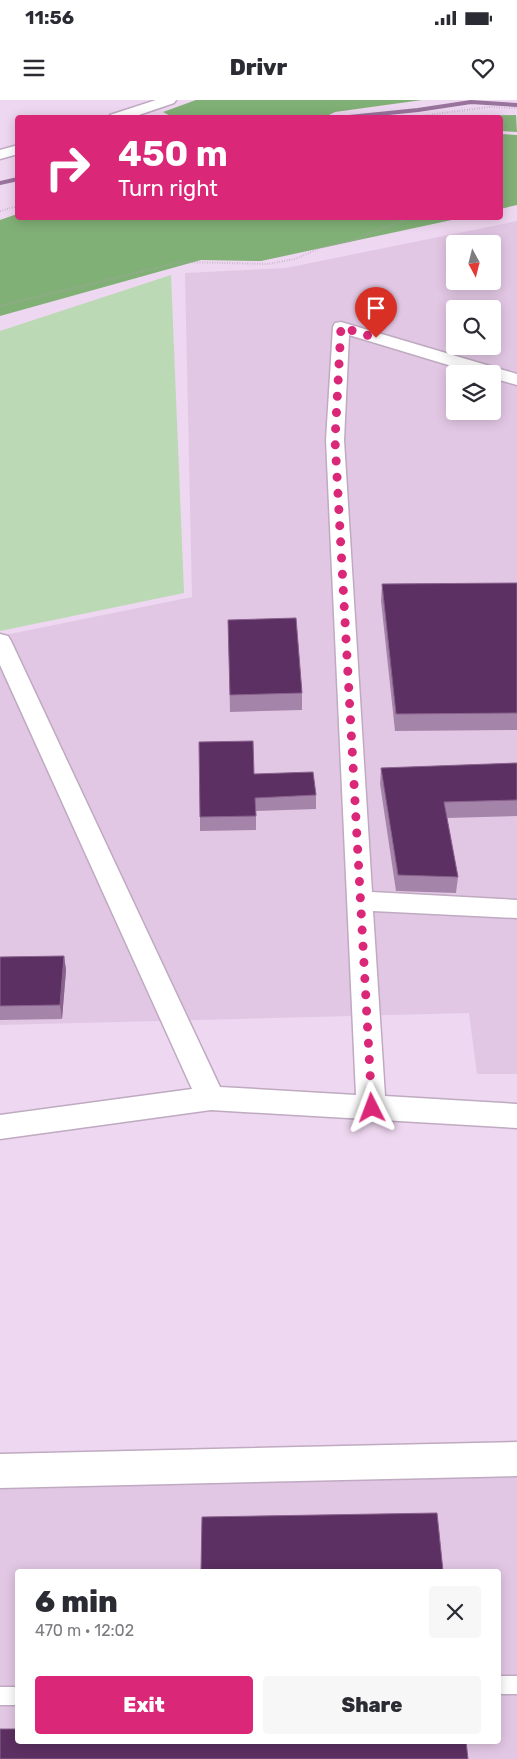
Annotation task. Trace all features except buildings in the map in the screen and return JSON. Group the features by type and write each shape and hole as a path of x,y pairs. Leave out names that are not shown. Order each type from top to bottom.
{"street":[{"path":"124,115 168,100"},
{"path":"0,155 15,150"},
{"path":"372,1108 335,440 341,327 517,380"},
{"path":"0,641 210,1098"},
{"path":"360,901 517,909"},
{"path":"0,1127 210,1098 517,1116"},
{"path":"0,1471 517,1460"}],"lane":[{"path":"501,1685 517,1685"},
{"path":"0,1696 15,1696"}],"path":[{"path":"435,115 470,109 517,108"},
{"path":"0,211 15,207"},
{"path":"0,306 181,262 259,264 286,261 320,248 352,241 405,220"}],"shaded area":[{"path":"517,221 517,1074 477,1074 469,1013 0,1025 0,636 192,597 185,273 286,268 446,235 446,290 501,290 501,235 448,235"},
{"path":"517,1460 517,1759 0,1759 0,1471"}],"green space":[{"path":"196,100 422,100 335,112 329,115 168,115 163,112"},
{"path":"503,115 516,115 517,132 503,131"},
{"path":"503,134 517,135 517,205 503,208"},
{"path":"15,215 15,220 452,220 261,261 201,260 0,316 0,220"},
{"path":"171,275 184,593 0,631 0,331"}],"waterway":[{"path":"369,115 471,102 517,105"},
{"path":"0,183 15,180"}],"route":[{"path":"372,1108 335,440 341,327 376,338"}]}
